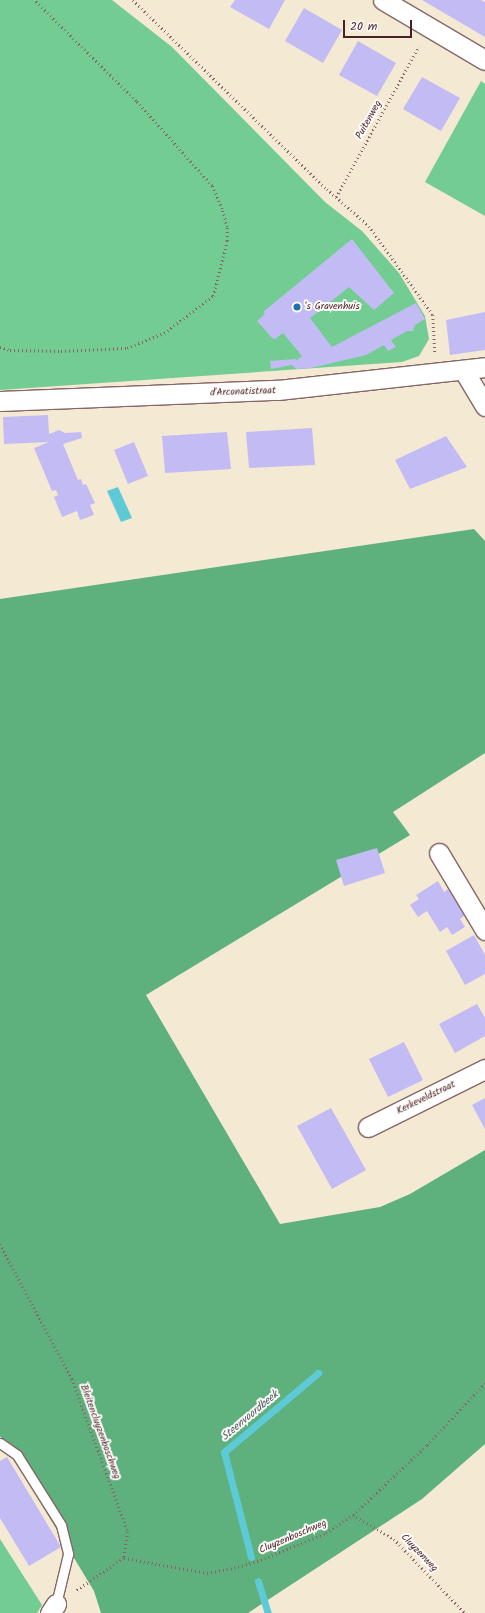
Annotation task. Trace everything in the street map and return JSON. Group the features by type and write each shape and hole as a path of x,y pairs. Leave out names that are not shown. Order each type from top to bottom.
{"street":[{"path":"383,0 485,60"},
{"name":"d'Arconatistraat","path":"0,401 278,390 464,371 485,367"},
{"path":"464,371 485,406"},
{"path":"438,853 485,930"},
{"name":"Kerkeveldstraat","path":"368,1127 485,1069"}],"lane":[{"path":"0,1443 17,1455 60,1525 68,1554 53,1609"}],"path":[{"path":"0,347 10,350 61,351 127,348 164,333 213,296 227,241 227,227 222,209 212,186 136,101 34,0"},
{"path":"133,0 336,197 369,226 433,315 436,374"},
{"name":"Puitenweg","path":"336,197 417,50"},
{"name":"Bleitencluyzenboschweg","path":"0,1244 72,1379 128,1532 124,1558"},
{"name":"Cluyzenboschweg","path":"124,1558 207,1573 238,1567 326,1533 353,1515 427,1445 485,1383"},
{"name":"Cluyzenweg","path":"353,1515 394,1539 465,1613"},
{"path":"53,1609 124,1558"}],"green space":[{"path":"0,0 112,0 172,47 325,202 362,231 399,273 425,316 429,339 419,356 402,362 0,390"},
{"path":"481,81 485,84 485,216 425,182"},
{"path":"474,529 485,541 485,753 393,812 410,835 146,995 280,1224 380,1207 410,1194 485,1150 485,1444 422,1499 248,1613 101,1613 94,1591 0,1436 0,599"},
{"path":"0,1539 42,1605 37,1613 0,1613"}],"water":[{"path":"118,487 132,518 121,522 107,491"}],"building":[{"path":"235,0 285,0 269,29 230,7"},
{"path":"422,0 481,0 485,2 485,37"},
{"path":"304,8 342,30 323,63 285,41"},
{"path":"358,41 396,63 377,96 339,75"},
{"path":"422,77 460,98 441,131 403,109"},
{"name":"'s Gravenhuis","path":"352,239 394,293 374,310 349,287 310,318 332,347 416,303 425,319 415,325 413,331 407,331 391,340 396,347 388,351 384,345 366,355 311,368 296,369 292,365 271,369 270,361 296,359 296,361 302,356 283,333 275,339 272,338 257,321 265,314 263,312"},
{"path":"485,312 485,350 450,355 446,320"},
{"path":"48,415 49,434 59,430 65,433 81,432 82,438 63,444 78,480 81,479 83,485 86,484 95,503 90,505 94,515 80,520 77,511 62,517 54,497 58,495 56,490 52,491 34,448 49,442 4,444 3,417"},
{"path":"312,428 315,465 249,468 246,432"},
{"path":"227,432 231,469 165,473 162,436"},
{"path":"446,436 467,467 410,489 395,460"},
{"path":"134,442 148,476 128,484 114,450"},
{"path":"377,848 385,873 344,886 336,860"},
{"path":"438,881 444,892 448,889 465,915 460,919 465,927 452,935 447,927 440,932 427,911 418,917 410,905 419,899 416,895"},
{"path":"474,935 485,955 485,974 465,985 446,951"},
{"path":"477,1004 485,1018 485,1036 455,1053 439,1024"},
{"path":"404,1042 423,1080 388,1097 369,1059"},
{"path":"485,1098 485,1129 472,1105"},
{"path":"331,1108 366,1170 332,1189 297,1126"},
{"path":"7,1457 61,1547 29,1566 0,1518 0,1461"}],"waterway":[{"name":"Steenvoordbeek","path":"251,1557 224,1452 318,1373"},
{"name":"Steenvoordbeek","path":"258,1581 268,1613"}],"place":[{"name":"'s Gravenhuis","path":"297,307"}]}
